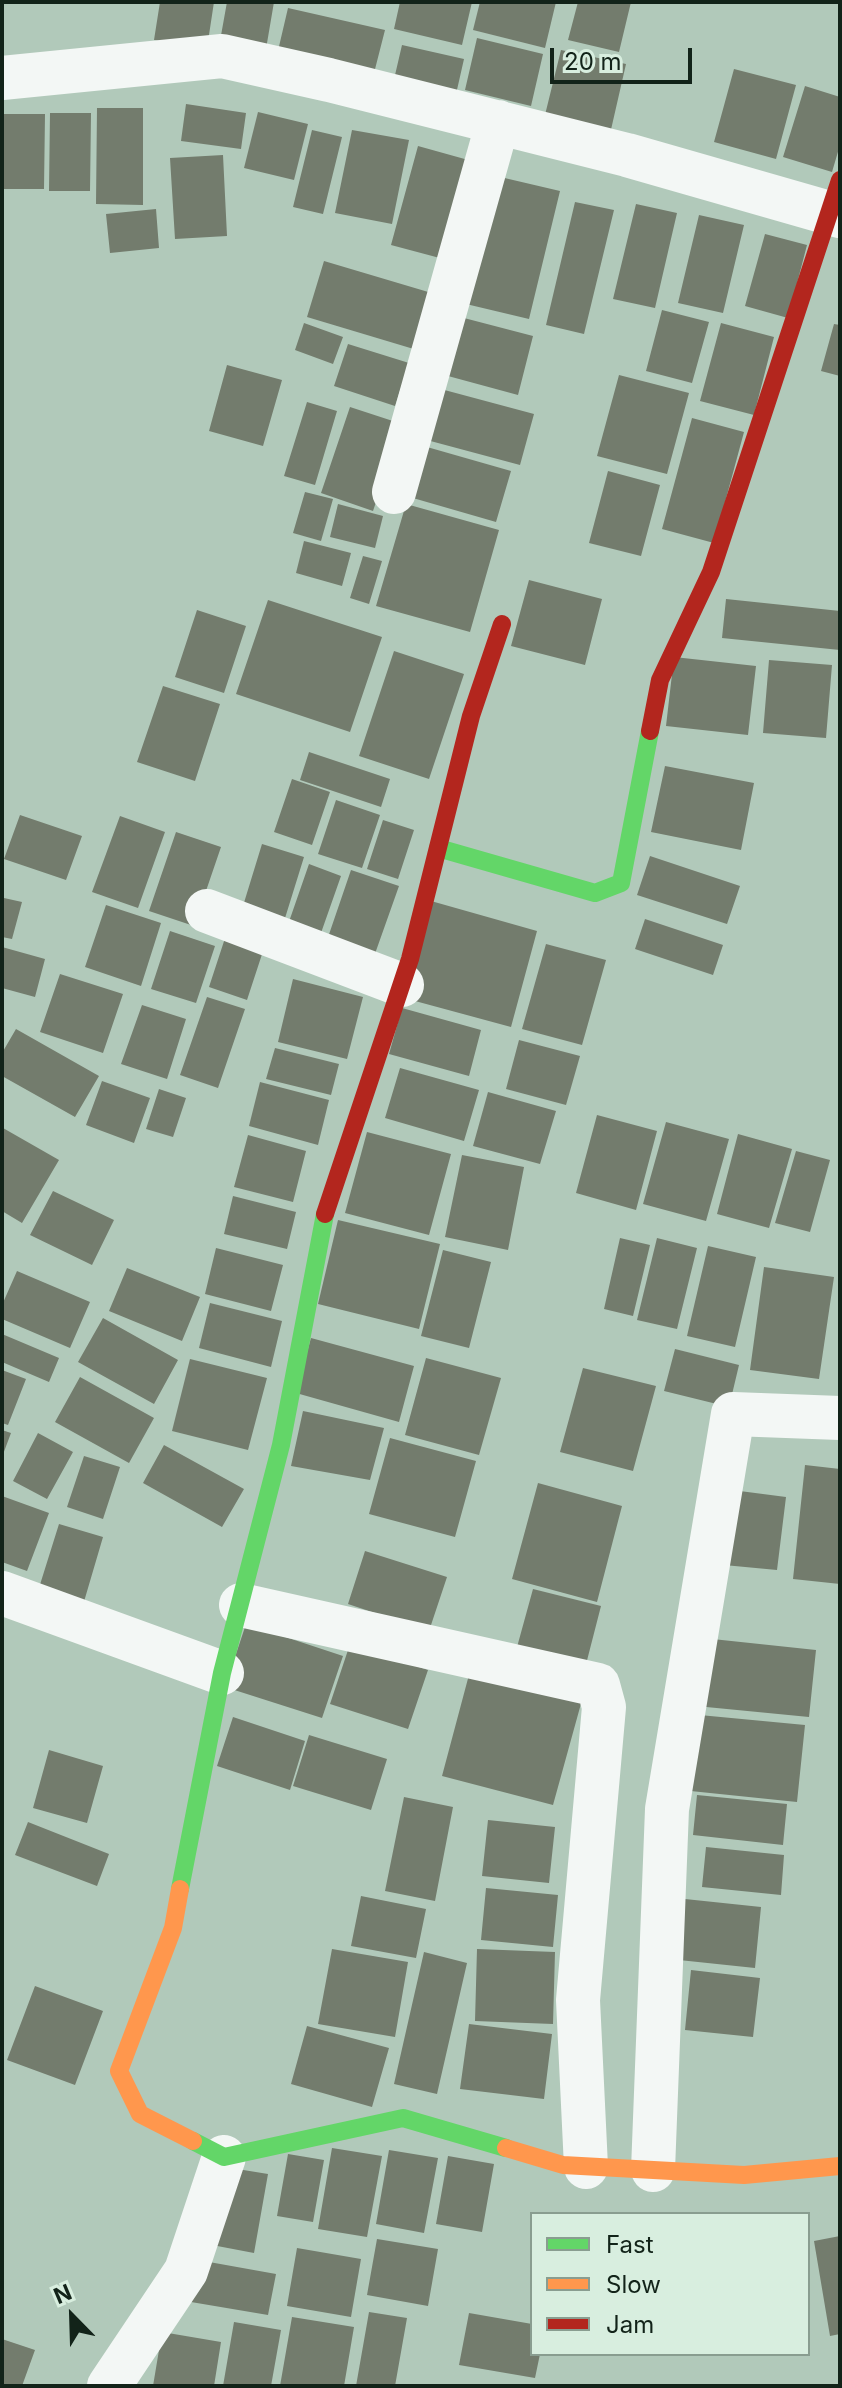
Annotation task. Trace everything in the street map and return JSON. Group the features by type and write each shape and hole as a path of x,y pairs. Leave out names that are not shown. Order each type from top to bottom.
{"street":[{"path":"2,78 222,56 836,203 711,572 660,680 621,883 595,893 438,848"},
{"path":"394,492 498,122"},
{"path":"502,624 471,716 402,985 326,1210 281,1445 222,1673 173,1928 119,2071 140,2114 224,2157 403,2118 563,2165 744,2175 840,2166"},
{"path":"207,911 402,985"},
{"path":"646,2170 667,1809 733,1414 840,1418"},
{"path":"2,1593 222,1673"},
{"path":"241,1605 598,1685 604,1707 578,2000 592,2167"},
{"path":"109,2386 186,2271 224,2157"}],"building":[{"path":"160,2 214,2 207,48 154,40"},
{"path":"227,2 274,2 266,49 220,41"},
{"path":"400,2 472,2 462,45 394,29"},
{"path":"480,2 556,2 545,48 473,30"},
{"path":"578,2 631,2 619,52 568,40"},
{"path":"288,8 385,30 373,77 277,55"},
{"path":"477,38 543,54 531,106 465,90"},
{"path":"402,45 464,59 454,103 392,88"},
{"path":"561,50 626,64 610,134 544,119"},
{"path":"734,69 796,85 776,159 714,142"},
{"path":"805,86 840,97 840,145 832,172 783,157"},
{"path":"186,104 246,113 241,149 181,141"},
{"path":"97,108 143,108 143,205 96,204"},
{"path":"258,112 308,124 294,180 244,168"},
{"path":"50,113 91,113 90,191 49,191"},
{"path":"2,114 45,114 44,189 2,189"},
{"path":"312,130 342,137 323,214 293,207"},
{"path":"352,130 409,140 392,224 335,213"},
{"path":"418,146 479,163 451,261 391,245"},
{"path":"223,155 227,236 175,239 170,158"},
{"path":"496,176 560,191 529,319 466,304"},
{"path":"575,202 614,210 584,334 546,325"},
{"path":"636,204 677,213 655,308 613,299"},
{"path":"156,209 159,248 110,253 106,214"},
{"path":"699,215 744,225 723,313 678,303"},
{"path":"765,234 807,245 788,318 745,306"},
{"path":"324,261 435,294 417,350 307,317"},
{"path":"662,310 709,322 692,383 646,371"},
{"path":"464,318 533,336 518,395 448,376"},
{"path":"304,323 343,337 333,364 295,350"},
{"path":"721,323 774,337 754,415 700,401"},
{"path":"834,324 840,325 840,376 821,371"},
{"path":"348,344 409,363 395,406 334,386"},
{"path":"227,365 282,380 263,446 209,431"},
{"path":"619,375 689,393 667,474 597,456"},
{"path":"437,388 534,414 520,465 423,439"},
{"path":"307,402 337,411 315,485 284,476"},
{"path":"350,407 402,424 373,511 321,493"},
{"path":"692,418 744,432 714,543 662,529"},
{"path":"420,445 511,471 496,522 406,496"},
{"path":"608,471 660,485 641,556 589,543"},
{"path":"305,492 333,499 321,541 293,533"},
{"path":"338,504 383,516 375,548 330,537"},
{"path":"406,504 499,530 470,632 376,606"},
{"path":"304,541 351,553 342,586 296,573"},
{"path":"363,556 382,561 369,604 350,598"},
{"path":"529,580 602,599 585,665 511,646"},
{"path":"726,599 840,611 840,650 722,638"},
{"path":"268,600 382,637 350,732 236,694"},
{"path":"197,610 246,626 224,693 175,677"},
{"path":"394,651 464,674 429,779 359,756"},
{"path":"674,657 756,666 748,735 666,726"},
{"path":"769,660 832,665 826,738 763,733"},
{"path":"163,686 220,704 195,781 137,762"},
{"path":"309,752 390,779 381,807 300,780"},
{"path":"665,766 754,783 741,850 651,832"},
{"path":"292,779 330,792 312,845 274,832"},
{"path":"336,800 380,815 362,868 318,854"},
{"path":"20,815 82,836 66,880 4,859"},
{"path":"120,816 165,832 138,908 92,892"},
{"path":"383,820 414,830 398,879 367,869"},
{"path":"176,832 221,847 194,926 149,911"},
{"path":"262,844 304,857 281,931 239,919"},
{"path":"650,856 740,886 727,924 637,895"},
{"path":"309,864 341,876 315,950 283,939"},
{"path":"351,870 399,886 371,965 324,949"},
{"path":"4,898 22,902 12,939 2,937"},
{"path":"431,901 537,931 511,1027 404,998"},
{"path":"106,905 161,923 141,986 85,967"},
{"path":"645,919 723,945 713,975 635,949"},
{"path":"228,929 266,942 247,1000 209,987"},
{"path":"170,931 215,946 196,1003 151,989"},
{"path":"546,944 606,960 582,1045 522,1029"},
{"path":"2,947 45,959 35,997 2,988"},
{"path":"60,974 123,994 103,1053 40,1032"},
{"path":"293,979 363,997 347,1059 278,1042"},
{"path":"207,997 245,1009 218,1088 180,1075"},
{"path":"142,1005 186,1019 167,1079 121,1064"},
{"path":"402,1008 481,1030 469,1076 389,1054"},
{"path":"16,1029 99,1076 75,1117 2,1076 2,1053"},
{"path":"519,1040 580,1056 566,1105 506,1089"},
{"path":"275,1048 339,1064 331,1095 266,1079"},
{"path":"400,1068 479,1090 464,1141 385,1118"},
{"path":"102,1081 150,1098 134,1143 86,1125"},
{"path":"260,1082 329,1100 318,1145 249,1126"},
{"path":"159,1089 186,1098 173,1137 146,1129"},
{"path":"488,1092 556,1111 540,1164 473,1146"},
{"path":"597,1115 657,1131 636,1210 576,1193"},
{"path":"666,1122 729,1139 706,1221 643,1204"},
{"path":"3,1128 59,1160 22,1223 2,1211"},
{"path":"367,1132 451,1154 429,1235 345,1213"},
{"path":"738,1134 792,1149 769,1228 717,1214"},
{"path":"248,1135 306,1151 293,1202 234,1187"},
{"path":"796,1151 830,1160 810,1232 775,1223"},
{"path":"462,1155 524,1167 508,1250 445,1237"},
{"path":"53,1191 114,1220 92,1265 30,1235"},
{"path":"233,1196 296,1212 287,1249 224,1234"},
{"path":"338,1220 440,1244 419,1329 318,1304"},
{"path":"620,1238 650,1245 633,1316 604,1309"},
{"path":"657,1238 697,1248 677,1329 637,1320"},
{"path":"708,1246 756,1257 735,1347 687,1336"},
{"path":"216,1248 283,1265 271,1311 205,1294"},
{"path":"443,1250 491,1262 469,1348 421,1336"},
{"path":"764,1267 834,1277 819,1379 750,1370"},
{"path":"127,1268 200,1297 182,1341 109,1311"},
{"path":"17,1271 90,1302 70,1348 2,1319 2,1305"},
{"path":"210,1303 282,1321 271,1367 199,1348"},
{"path":"103,1318 178,1360 154,1404 78,1362"},
{"path":"2,1334 59,1358 49,1382 2,1362"},
{"path":"311,1338 414,1366 399,1422 296,1393"},
{"path":"675,1349 739,1365 729,1407 664,1391"},
{"path":"426,1358 501,1378 479,1455 405,1435"},
{"path":"190,1359 267,1378 248,1450 172,1431"},
{"path":"583,1368 656,1386 633,1471 560,1452"},
{"path":"2,1370 26,1379 8,1425 2,1423"},
{"path":"80,1377 154,1418 129,1463 55,1422"},
{"path":"303,1411 384,1428 370,1480 291,1466"},
{"path":"2,1430 11,1433 2,1457"},
{"path":"38,1433 73,1452 47,1499 13,1481"},
{"path":"390,1438 476,1461 455,1537 369,1514"},
{"path":"164,1445 244,1489 222,1527 143,1483"},
{"path":"84,1456 120,1467 103,1519 67,1507"},
{"path":"805,1465 840,1469 840,1584 793,1579"},
{"path":"538,1483 622,1506 597,1602 512,1579"},
{"path":"732,1490 786,1497 777,1570 724,1565"},
{"path":"2,1496 49,1513 27,1571 2,1562"},
{"path":"59,1524 103,1537 83,1605 38,1591"},
{"path":"365,1551 447,1577 429,1631 348,1604"},
{"path":"533,1589 601,1606 583,1676 514,1658"},
{"path":"246,1624 343,1656 322,1718 225,1687"},
{"path":"703,1638 816,1650 809,1717 696,1706"},
{"path":"350,1644 428,1670 408,1729 330,1704"},
{"path":"470,1671 582,1700 553,1805 442,1776"},
{"path":"689,1714 805,1725 797,1802 681,1790"},
{"path":"233,1717 305,1741 290,1790 217,1766"},
{"path":"309,1735 387,1759 371,1810 293,1786"},
{"path":"49,1750 103,1766 87,1823 33,1808"},
{"path":"697,1795 787,1804 783,1845 693,1835"},
{"path":"404,1797 453,1807 435,1901 385,1891"},
{"path":"488,1820 555,1827 549,1883 482,1876"},
{"path":"28,1822 109,1854 97,1886 15,1855"},
{"path":"706,1847 784,1855 781,1895 702,1887"},
{"path":"486,1888 558,1895 553,1947 481,1940"},
{"path":"361,1896 426,1909 416,1958 351,1946"},
{"path":"685,1899 761,1907 755,1968 679,1960"},
{"path":"332,1949 408,1962 395,2037 318,2024"},
{"path":"477,1949 555,1952 553,2024 475,2021"},
{"path":"424,1952 467,1963 437,2094 394,2084"},
{"path":"691,1970 760,1978 753,2037 685,2030"},
{"path":"35,1986 103,2011 75,2085 7,2060"},
{"path":"469,2024 552,2034 544,2099 460,2089"},
{"path":"307,2026 389,2048 372,2107 291,2084"},
{"path":"332,2148 382,2156 367,2237 318,2229"},
{"path":"389,2150 438,2158 424,2233 376,2224"},
{"path":"288,2154 324,2160 313,2222 277,2216"},
{"path":"448,2156 494,2164 482,2232 436,2224"},
{"path":"225,2167 268,2174 254,2253 212,2245"},
{"path":"840,2236 840,2334 830,2336 814,2241"},
{"path":"377,2239 438,2249 428,2306 367,2295"},
{"path":"297,2248 361,2259 351,2317 287,2306"},
{"path":"198,2260 276,2274 268,2315 191,2302"},
{"path":"369,2312 407,2318 395,2386 356,2386"},
{"path":"469,2313 530,2324 530,2356 540,2356 535,2378 459,2365"},
{"path":"292,2317 354,2327 344,2386 280,2386"},
{"path":"234,2322 281,2330 271,2386 223,2386"},
{"path":"162,2332 221,2342 214,2386 153,2386"},
{"path":"2,2339 35,2350 22,2386 2,2386"}],"traffic: fast":[{"path":"438,848 595,893 621,883 650,731"},
{"path":"180,1889 222,1673 281,1445 325,1214"},
{"path":"193,2141 224,2157 403,2118 506,2148"}],"traffic: slow":[{"path":"180,1889 173,1928 119,2071 140,2114 193,2141"},
{"path":"506,2148 563,2165 744,2175 840,2166"}],"traffic: jam":[{"path":"650,731 660,680 711,572 840,180"},
{"path":"325,1214 410,959 471,716 502,624"}]}
